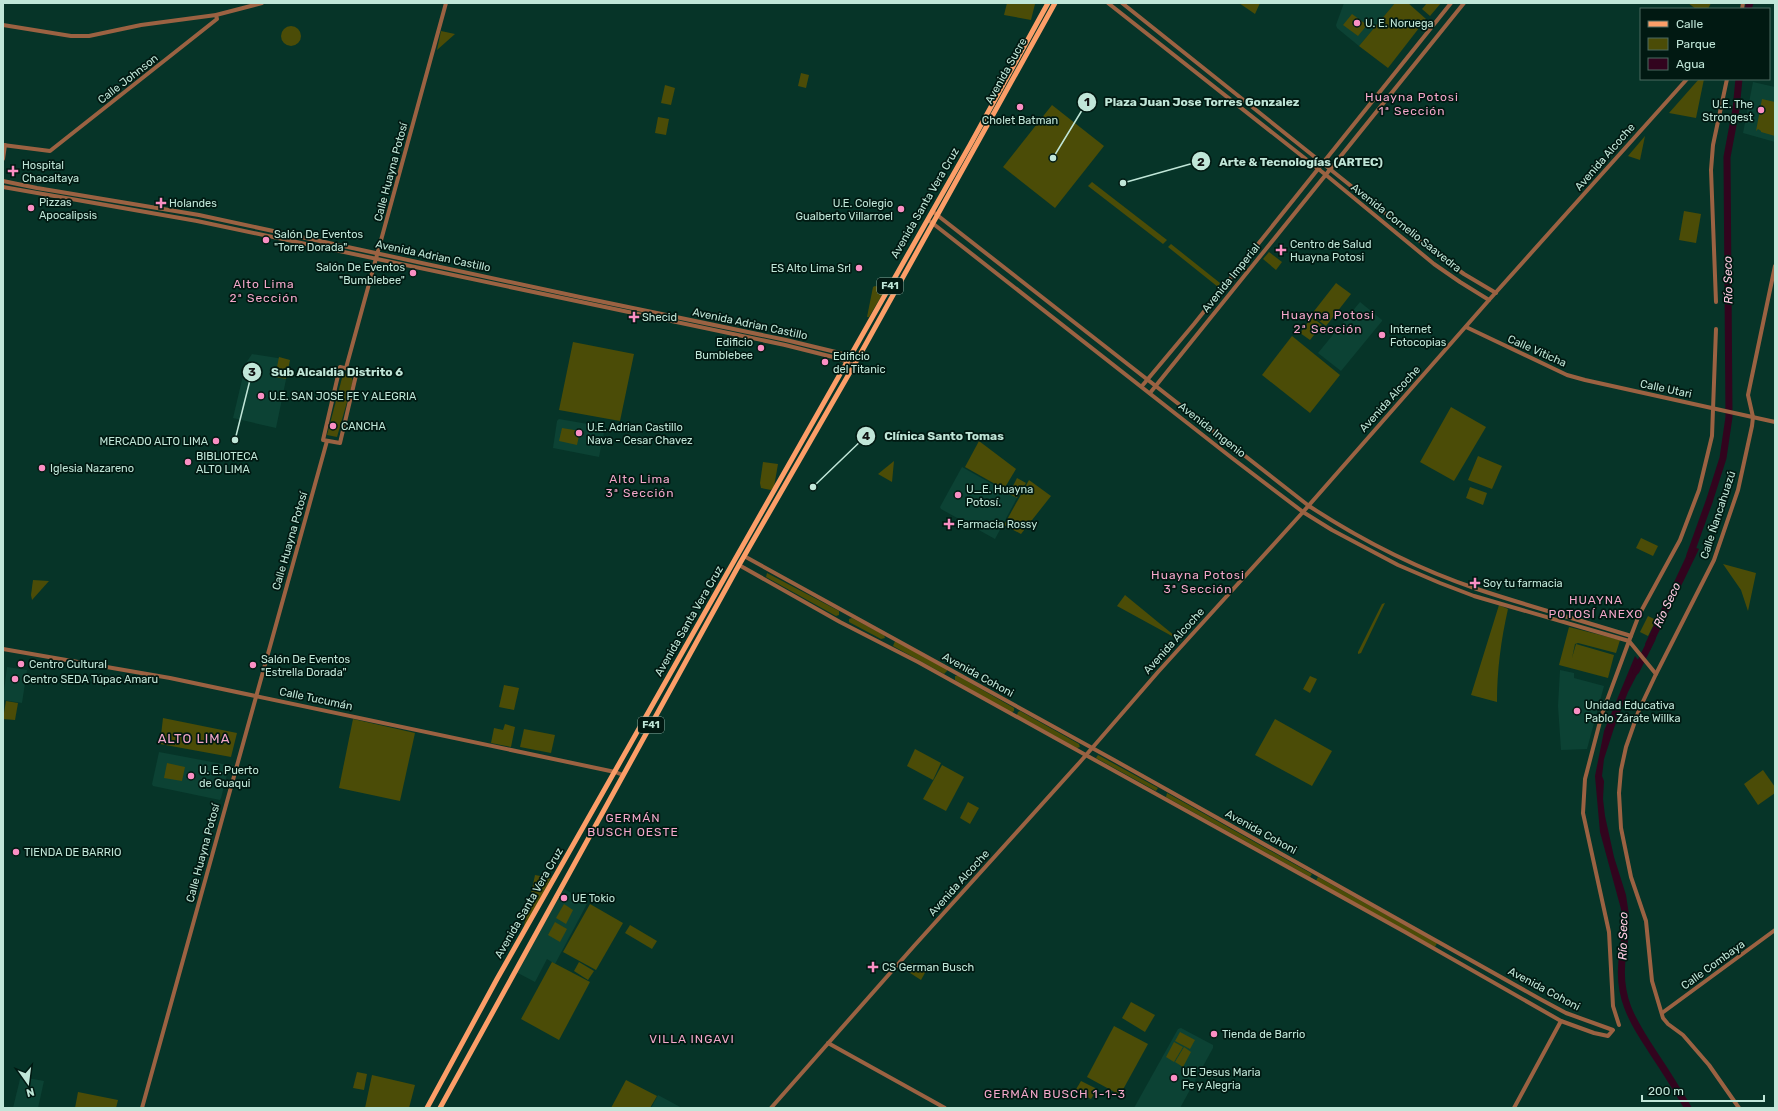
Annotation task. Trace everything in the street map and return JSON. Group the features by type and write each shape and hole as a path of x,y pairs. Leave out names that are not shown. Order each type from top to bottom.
{"main road":[{"name":"Avenida Sucre","path":"970,145 1048,3"},
{"name":"Avenida Sucre","path":"974,149 1055,3"},
{"name":"Avenida Santa Vera Cruz","path":"427,1108 477,1015 970,145"},
{"name":"Avenida Santa Vera Cruz","path":"440,1108 744,556 857,360 974,149"}],"street":[{"path":"3,25 79,36 97,35 141,25 217,17 262,3"},
{"name":"Calle Huayna Potosí","path":"142,1108 325,440 340,367 346,368 446,3"},
{"name":"Avenida Cornelio Saavedra","path":"1108,3 1326,175 1434,264 1489,300"},
{"name":"Avenida Cornelio Saavedra","path":"1122,3 1440,257 1464,274 1496,293"},
{"name":"Avenida Imperial","path":"1142,386 1194,324 1451,3"},
{"name":"Avenida Imperial","path":"1150,392 1464,3"},
{"name":"Calle Johnson","path":"4,145 50,151 217,17"},
{"name":"Avenida Alcoche","path":"771,1108 1309,506 1489,300 1686,80"},
{"path":"1716,302 1711,170 1713,145 1727,80"},
{"path":"3,159 4,145"},
{"name":"Avenida Adrian Castillo","path":"3,181 199,215 377,256"},
{"name":"Avenida Adrian Castillo","path":"3,187 197,221 377,256 786,340 849,359 857,360"},
{"name":"Avenida Ingenio","path":"932,211 1309,506 1335,523 1405,559 1470,586 1631,636"},
{"name":"Avenida Ingenio","path":"927,219 1303,512 1398,565 1466,593 1629,641"},
{"name":"Calle Ñancahuazú","path":"1662,1014 1652,981 1646,920 1631,877 1618,810 1621,770 1626,747 1639,710 1714,560 1738,490 1753,417 1748,395 1775,266"},
{"name":"Calle Viticha","path":"1466,327 1567,375 1603,384"},
{"path":"1620,1025 1613,1006 1609,932 1585,827 1582,799 1585,779 1602,714 1629,641 1639,615 1680,540 1699,490 1712,436 1716,329"},
{"name":"Avenida Adrian Castillo","path":"849,359 854,365"},
{"path":"325,440 340,443 356,371 346,368"},
{"name":"Calle Utari","path":"1603,384 1775,422"},
{"name":"Avenida Cohoni","path":"739,565 918,662 1405,932 1561,1021 1594,1034 1608,1036 1613,1030 1566,1013 1540,999 1092,748 744,556"},
{"path":"1629,641 1656,674"},
{"name":"Calle Tucumán","path":"3,649 170,678 615,772 623,775"},
{"name":"Calle Combaya","path":"1662,1014 1775,930"},
{"path":"1662,1014 1665,1022 1683,1035 1709,1065 1739,1108"},
{"path":"1514,1108 1561,1021"},
{"path":"828,1043 945,1108"}],"shaded area":[{"name":"U. E. Noruega","path":"1344,3 1395,3 1359,46 1337,28 1336,25"},
{"name":"U.E. The Strongest","path":"1753,82 1775,87 1775,142 1743,133"},
{"path":"1360,302 1382,321 1341,371 1318,353"},
{"path":"252,354 290,360 276,428 233,418 246,363"},
{"name":"U.E. Adrian Castillo Nava - Cesar Chavez","path":"559,419 605,427 599,457 553,448 557,421"},
{"path":"962,467 1017,498 995,539 941,509 940,507"},
{"name":"Centro SEDA Túpac Amaru","path":"7,667 27,670 22,703 3,700"},
{"name":"Unidad Educativa Pablo Zárate Willka","path":"1560,670 1574,673 1574,678 1604,686 1587,749 1561,750 1558,706"},
{"name":"U. E. Puerto de Guaqui","path":"159,752 228,765 229,767 220,800 153,786 152,784"},
{"path":"564,889 588,902 555,964 547,959 535,982 516,972"},
{"name":"UE Jesus Maria Fe y Alegria","path":"1181,1028 1213,1045 1213,1048 1180,1108 1134,1108 1178,1029"},
{"path":"22,1077 44,1081 38,1108 13,1108 20,1079"},
{"path":"658,1095 682,1108 651,1108"}],"green space":[{"path":"1007,3 1035,4 1031,20 1004,15"},
{"path":"1239,3 1260,3 1255,14"},
{"path":"1395,3 1408,3 1426,19 1388,68 1359,46"},
{"path":"1427,3 1441,3 1430,16 1422,9"},
{"path":"1688,3 1711,3 1708,8 1695,8"},
{"path":"1352,14 1367,25 1358,36 1343,25"},
{"path":"291,26 298,29 301,36 298,43 291,46 284,43 281,36 284,29"},
{"path":"441,31 455,34 437,50"},
{"path":"801,73 809,75 806,88 798,86"},
{"path":"1698,80 1704,80 1696,118 1669,113"},
{"path":"665,85 675,88 671,105 661,103"},
{"path":"1762,99 1775,102 1775,136 1761,132 1758,129 1756,131"},
{"path":"1052,105 1104,146 1055,208 1003,167"},
{"path":"658,117 669,119 666,135 655,133"},
{"path":"1645,136 1640,160 1628,156"},
{"path":"1092,182 1167,240 1163,244 1088,186"},
{"path":"1684,211 1701,214 1696,243 1679,240"},
{"path":"1171,244 1220,283 1218,287 1168,247"},
{"path":"1269,252 1282,262 1276,270 1263,259"},
{"path":"1336,283 1351,294 1326,326 1311,315"},
{"path":"873,287 884,288 885,290 869,317 867,317"},
{"path":"1312,317 1322,325 1310,340 1300,333"},
{"path":"1292,336 1340,375 1310,413 1262,375"},
{"path":"573,342 634,354 620,421 559,410"},
{"path":"279,357 290,360 286,379 275,377"},
{"path":"346,373 350,373 353,381 337,437 327,435 342,378"},
{"path":"1451,407 1486,427 1454,481 1420,462"},
{"path":"562,428 580,431 577,445 559,441"},
{"path":"979,441 1016,469 1004,489 965,467"},
{"path":"1478,456 1502,466 1492,489 1468,480"},
{"path":"894,461 892,482 878,474"},
{"path":"763,462 778,464 774,487 771,490 761,488 760,483"},
{"path":"1017,478 1026,483 1017,498 1009,494"},
{"path":"1029,480 1051,496 1021,534 1004,525"},
{"path":"1470,487 1487,493 1483,505 1466,498"},
{"path":"1641,538 1658,546 1653,556 1636,548"},
{"path":"1723,564 1756,573 1748,611 1741,590"},
{"path":"767,573 839,611 839,615 836,616 766,577"},
{"path":"33,580 49,581 32,600 31,595"},
{"path":"1125,595 1181,641 1117,606"},
{"path":"1385,603 1361,653 1358,654 1382,604"},
{"path":"1499,605 1508,609 1500,655 1497,702 1471,695"},
{"path":"1648,616 1656,620 1648,636 1640,632"},
{"path":"852,618 884,635 885,638 881,639 849,622 849,619"},
{"path":"1569,627 1620,640 1616,653 1578,643 1575,644 1572,658 1576,644 1614,655 1608,678 1559,665"},
{"path":"895,641 947,669 947,671 944,674 893,646"},
{"path":"955,676 958,676 1014,708 1014,711 1011,713 955,680"},
{"path":"1310,676 1317,679 1310,693 1303,689"},
{"path":"504,685 519,688 514,710 499,707"},
{"path":"6,701 18,703 15,720 3,719"},
{"path":"1020,711 1079,744 1080,747 1077,748 1017,715"},
{"path":"163,718 237,733 231,757 160,744"},
{"path":"353,719 415,733 400,801 339,788"},
{"path":"1275,719 1332,751 1312,786 1255,755"},
{"path":"505,724 515,727 511,747 491,743 494,728 503,730"},
{"path":"524,729 555,735 551,753 520,747"},
{"path":"915,749 941,763 933,780 907,766"},
{"path":"1098,755 1158,788 1156,791 1096,758"},
{"path":"167,763 185,767 182,781 164,778"},
{"path":"942,765 964,777 946,811 923,799"},
{"path":"1763,770 1775,787 1775,793 1758,805 1744,784"},
{"path":"1167,793 1312,874 1310,877 1166,797"},
{"path":"968,802 979,808 970,824 960,818"},
{"path":"535,875 551,878 523,930"},
{"path":"1318,877 1437,943 1435,947 1316,881"},
{"path":"564,904 573,910 566,924 556,918"},
{"path":"590,904 623,923 596,970 563,952"},
{"path":"555,922 567,929 560,942 548,935"},
{"path":"630,925 657,941 652,949 625,933"},
{"path":"552,962 590,982 559,1040 521,1019"},
{"path":"579,962 594,971 588,980 574,971"},
{"path":"912,963 926,971 921,980 907,971"},
{"path":"1131,1002 1155,1015 1145,1032 1122,1018"},
{"path":"1114,1026 1148,1044 1120,1095 1087,1077"},
{"path":"1180,1032 1195,1040 1190,1049 1175,1041"},
{"path":"1174,1042 1183,1047 1174,1062 1166,1057"},
{"path":"1184,1047 1191,1052 1183,1067 1175,1062"},
{"path":"357,1072 367,1074 364,1090 353,1088"},
{"path":"372,1075 415,1085 409,1108 365,1108"},
{"path":"626,1080 657,1096 650,1108 611,1108"},
{"path":"1081,1081 1097,1089 1091,1099 1075,1091"},
{"path":"78,1092 118,1100 116,1108 75,1108"}],"water":[{"path":"1691,546 1699,549 1650,650 1645,644"},
{"path":"1635,656 1642,665 1628,692 1614,728 1604,759 1602,776 1604,781 1603,799 1605,816 1614,857 1626,895 1629,915 1627,961 1619,962 1622,927 1621,909 1600,832 1595,776 1604,731"}],"waterway":[{"name":"Río Seco","path":"1748,8 1750,3"},
{"name":"Río Seco","path":"1690,555 1723,458 1729,417 1727,157 1736,109 1739,80"},
{"name":"Río Seco","path":"1636,671 1652,639"},
{"name":"Río Seco","path":"1623,953 1621,970 1622,985 1630,1012 1643,1037 1688,1108"}],"place":[{"name":"U. E. Noruega","path":"1357,23"},
{"name":"Cholet Batman","path":"1020,107"},
{"name":"U.E. The Strongest","path":"1761,110"},
{"name":"Plaza Juan Jose Torres Gonzalez","path":"1053,158"},
{"name":"Hospital Chacaltaya","path":"13,171"},
{"name":"Arte & Tecnologías (ARTEC)","path":"1123,183"},
{"name":"Holandes","path":"161,203"},
{"name":"Pizzas Apocalipsis","path":"31,208"},
{"name":"U.E. Colegio Gualberto Villarroel","path":"901,209"},
{"name":"Salón De Eventos \"Torre Dorada\"","path":"266,240"},
{"name":"Centro de Salud Huayna Potosi","path":"1281,250"},
{"name":"ES Alto Lima Srl","path":"859,268"},
{"name":"Salón De Eventos \"Bumblebee\"","path":"413,273"},
{"name":"Shecid","path":"634,317"},
{"name":"Internet Fotocopias","path":"1382,335"},
{"name":"Edificio Bumblebee","path":"761,348"},
{"name":"Edificio del Titanic","path":"825,362"},
{"name":"U.E. SAN JOSE FE Y ALEGRIA","path":"261,396"},
{"name":"CANCHA","path":"333,426"},
{"name":"U.E. Adrian Castillo Nava - Cesar Chavez","path":"579,433"},
{"name":"Sub Alcaldia Distrito 6","path":"235,440"},
{"name":"MERCADO ALTO LIMA","path":"216,441"},
{"name":"BIBLIOTECA ALTO LIMA","path":"188,462"},
{"name":"Iglesia Nazareno","path":"42,468"},
{"name":"Clínica Santo Tomas","path":"813,487"},
{"name":"U_E. Huayna Potosí.","path":"958,495"},
{"name":"Farmacia Rossy","path":"949,524"},
{"name":"Soy tu farmacia","path":"1475,583"},
{"name":"Centro Cultural","path":"21,664"},
{"name":"Salón De Eventos \"Estrella Dorada\"","path":"253,665"},
{"name":"Centro SEDA Túpac Amaru","path":"15,679"},
{"name":"Unidad Educativa Pablo Zárate Willka","path":"1577,711"},
{"name":"U. E. Puerto de Guaqui","path":"191,776"},
{"name":"TIENDA DE BARRIO","path":"16,852"},
{"name":"UE Tokio","path":"564,898"},
{"name":"CS German Busch","path":"873,967"},
{"name":"Tienda de Barrio","path":"1214,1034"},
{"name":"UE Jesus Maria Fe y Alegria","path":"1174,1078"}],"district":[{"name":"Huayna Potosi 1ª Sección","path":"1412,104"},
{"name":"Alto Lima 2ª Sección","path":"264,291"},
{"name":"Huayna Potosi 2ª Sección","path":"1328,322"},
{"name":"Alto Lima 3ª Sección","path":"640,486"},
{"name":"Huayna Potosi 3ª Sección","path":"1198,582"},
{"name":"HUAYNA POTOSÍ ANEXO","path":"1596,607"},
{"name":"ALTO LIMA","path":"194,738"},
{"name":"GERMÁN BUSCH OESTE","path":"633,825"},
{"name":"VILLA INGAVI","path":"692,1039"},
{"name":"GERMÁN BUSCH 1-1-3","path":"1055,1094"}]}
